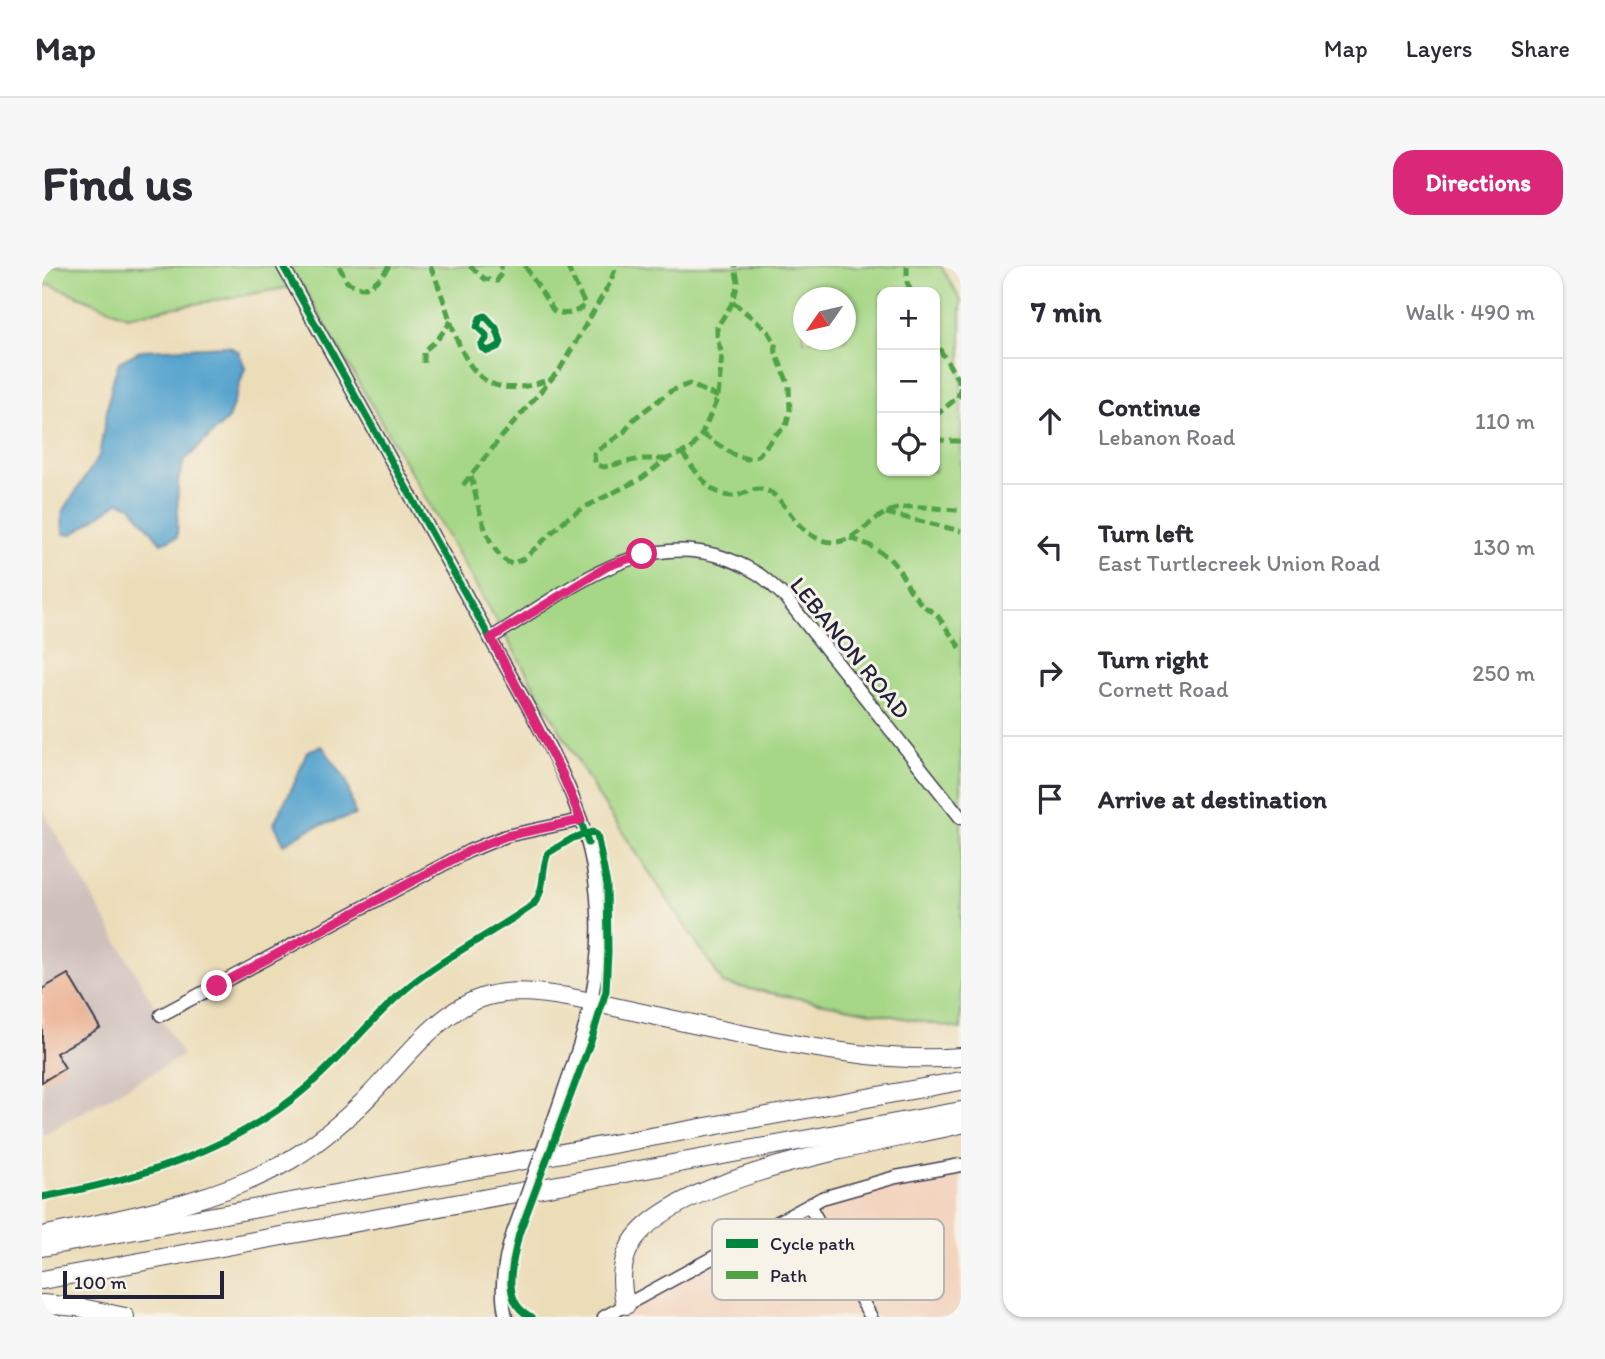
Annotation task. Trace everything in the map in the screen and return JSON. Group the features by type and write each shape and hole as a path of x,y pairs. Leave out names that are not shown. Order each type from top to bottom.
{"highway":[{"path":"42,1236 203,1197 271,1170 312,1146 337,1126 439,1023 472,1001 488,996 535,992 818,1049 913,1059 961,1058"},
{"path":"42,1247 961,1081"},
{"path":"42,1280 961,1111"},
{"path":"626,1305 622,1278 629,1248 650,1223 684,1202 736,1180 774,1168 961,1124"},
{"path":"42,1304 77,1307 125,1317"}],"street":[{"path":"283,266 491,638 562,773 581,820 593,864 598,911 598,951 592,1002 577,1053 513,1233 504,1267 502,1292 506,1317"},
{"name":"LEBANON ROAD","path":"491,638 608,566 648,552 689,550 723,557 756,572 785,596 961,818"},
{"path":"161,1016 469,851 516,834 581,820"},
{"path":"783,1219 822,1198 857,1186 961,1165"},
{"path":"809,1205 817,1219"},
{"path":"604,1317 712,1258"},
{"path":"862,1300 871,1317"}],"shaded area":[{"path":"42,809 183,1056 42,1135"},
{"path":"961,1160 961,1317 606,1317 712,1259 712,1300 944,1300 944,1219 784,1219 809,1205"}],"green space":[{"path":"42,266 941,266 961,301 961,1029 724,984 597,794 302,285 127,316 49,284 42,288"}],"water":[{"path":"228,346 239,352 245,368 228,419 184,461 178,481 177,537 161,543 131,506 119,502 73,534 63,534 62,513 99,456 112,383 119,362 142,350"},
{"path":"322,746 346,780 355,815 312,828 284,844 274,823 307,751"}],"building":[{"path":"68,974 100,1028 56,1053 65,1068 42,1082 42,989"}],"marked path":[{"path":"339,266 347,282 361,288 377,280 389,266"},
{"path":"430,266 456,337 466,358 479,375 496,385 519,387 550,379"},
{"path":"470,266 485,279 497,281 502,272 501,266"},
{"path":"525,266 553,310 565,314 585,305 567,266"},
{"path":"463,485 560,369 610,283 616,266"},
{"path":"471,476 489,539 503,559 512,564 525,558 566,519 642,478 667,459 691,449 702,434 718,397 722,354 717,339 717,327 733,302 738,282 735,266"},
{"path":"907,266 909,287"},
{"path":"702,434 734,455 747,459 758,456 786,426 790,411 789,386 776,353 775,343 768,331 733,302"},
{"path":"424,363 424,351 437,340 451,321"},
{"path":"939,413 958,397 961,385 940,350"},
{"path":"667,459 640,459 604,467 595,464 594,453 624,432 635,418 671,391 689,384 718,397"},
{"path":"940,440 961,441"},
{"path":"682,453 704,481 718,492 734,496 757,489 765,490 773,494 808,533 830,542 846,540 895,509 914,507 961,510"},
{"path":"886,513 961,531"},
{"path":"850,538 869,545 888,557 898,568 910,590 922,605 937,615 961,649"}],"cycle path":[{"path":"283,266 531,712 575,803 588,843"},
{"path":"485,316 496,328 501,342 499,346 488,351 481,345 486,335 477,327 480,318 485,316"},
{"path":"42,1197 112,1182 182,1160 215,1146 278,1110 320,1076 385,1008 413,983 533,905 542,886 548,853 573,838 592,832 597,835 607,885 606,991 592,1038 516,1245 512,1292 522,1311 532,1317"}],"route":[{"path":"217,986 469,851 506,836 581,820 562,773 491,638 608,566 642,554"}]}
